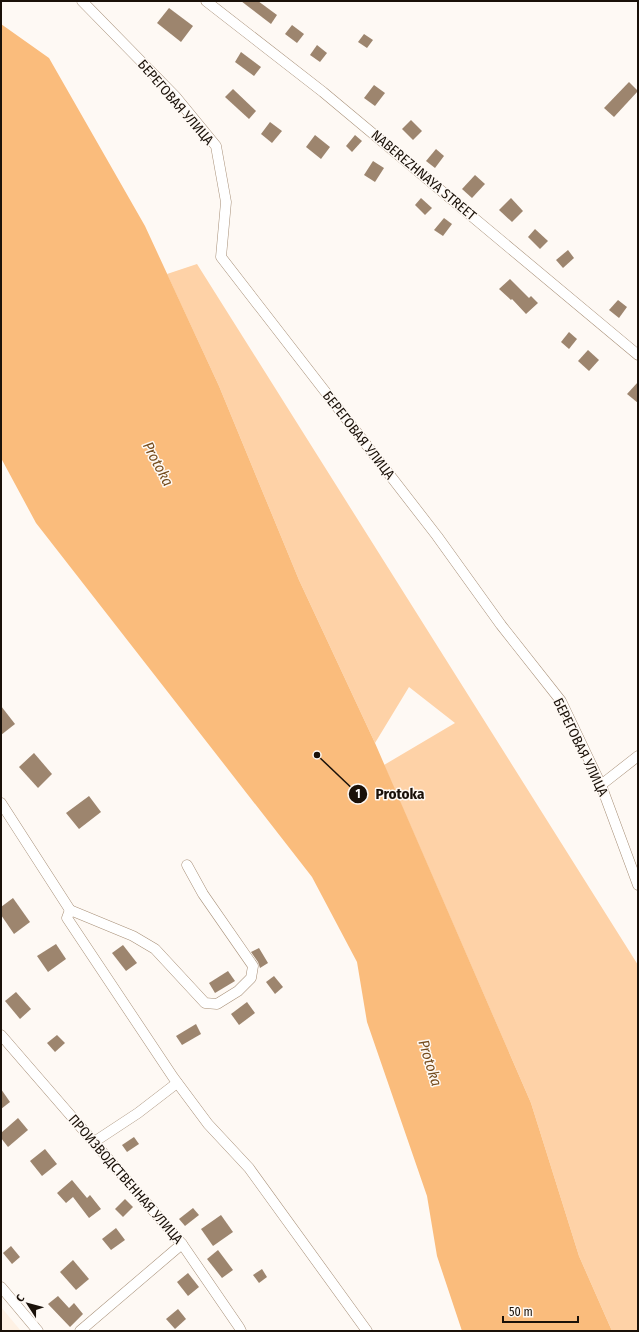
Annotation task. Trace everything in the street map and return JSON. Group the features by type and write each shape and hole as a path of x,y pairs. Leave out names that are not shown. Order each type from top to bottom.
{"street":[{"name":"БЕРЕГОВАЯ УЛИЦА","path":"82,1 175,96 216,146 226,202 221,257 437,536 501,625 561,700 602,785 638,885"},
{"name":"NABEREZHNAYA STREET","path":"206,1 323,92 638,354"},
{"path":"602,785 638,756"},
{"path":"1,803 70,910 133,936 155,949 205,1003 217,1004 238,991 251,978 253,966 203,894 187,866"},
{"path":"70,910 67,918 177,1083 208,1124 249,1168 367,1331"},
{"name":"ПРОИЗВОДСТВЕННАЯ УЛИЦА","path":"1,1035 182,1244 240,1327 240,1331"},
{"path":"94,1142 138,1113 177,1083"},
{"path":"80,1331 182,1244"},
{"path":"1,1287 38,1331"}],"shaded area":[{"path":"197,264 638,965 638,1331 612,1331 579,1256 531,1103 384,765 455,723 409,687 375,743 299,580 219,386 167,274"},
{"path":"1,1307 21,1331 1,1331"}],"water":[{"path":"1,24 49,58 145,226 219,386 299,580 375,743 531,1103 579,1256 612,1331 462,1331 437,1256 427,1196 367,1022 357,962 312,877 36,523 1,458"}],"building":[{"path":"241,1 258,1 277,15 271,24"},
{"path":"169,8 193,26 181,42 157,23"},
{"path":"292,25 304,34 297,43 285,34"},
{"path":"364,34 373,40 367,48 358,42"},
{"path":"317,45 327,53 320,62 310,55"},
{"path":"241,52 261,67 254,76 235,62"},
{"path":"629,82 638,91 614,117 604,108"},
{"path":"374,85 385,93 375,106 364,98"},
{"path":"233,89 256,111 249,119 225,97"},
{"path":"411,120 422,131 413,140 402,129"},
{"path":"270,122 282,131 272,143 261,134"},
{"path":"315,135 330,147 321,159 306,147"},
{"path":"355,135 362,141 352,152 346,146"},
{"path":"436,149 444,156 435,168 426,161"},
{"path":"373,161 384,168 375,182 364,175"},
{"path":"475,175 485,184 472,198 462,189"},
{"path":"421,198 432,208 425,215 415,205"},
{"path":"511,198 523,211 512,222 499,210"},
{"path":"444,218 452,224 443,236 434,230"},
{"path":"535,229 548,241 540,249 528,237"},
{"path":"568,250 574,258 563,268 556,260"},
{"path":"510,279 529,298 531,296 538,303 526,314 512,299 511,300 499,289"},
{"path":"618,300 627,307 619,318 609,310"},
{"path":"569,332 577,339 569,349 561,342"},
{"path":"588,350 599,360 589,371 578,361"},
{"path":"638,382 638,403 627,394"},
{"path":"1,706 15,724 1,735"},
{"path":"34,753 52,774 38,788 19,767"},
{"path":"89,796 101,812 79,829 66,813"},
{"path":"13,898 30,922 14,934 1,915 1,907"},
{"path":"56,944 66,959 48,972 37,956"},
{"path":"123,945 137,963 126,971 112,953"},
{"path":"259,948 268,963 260,968 251,952"},
{"path":"228,971 235,981 215,993 209,983"},
{"path":"274,976 283,987 275,994 266,982"},
{"path":"16,992 31,1009 20,1019 5,1001"},
{"path":"247,1002 255,1013 239,1025 231,1014"},
{"path":"196,1024 201,1034 182,1045 176,1036"},
{"path":"57,1035 65,1043 55,1052 47,1043"},
{"path":"1,1089 10,1102 1,1109"},
{"path":"18,1118 28,1130 8,1147 1,1138 1,1133"},
{"path":"134,1137 139,1144 127,1152 122,1145"},
{"path":"45,1149 57,1164 42,1176 30,1161"},
{"path":"72,1180 87,1198 90,1195 101,1209 89,1218 73,1197 66,1203 57,1193"},
{"path":"125,1199 133,1207 123,1217 115,1209"},
{"path":"193,1208 199,1215 185,1226 179,1219"},
{"path":"221,1215 233,1232 213,1246 201,1229"},
{"path":"116,1228 125,1240 111,1250 102,1239"},
{"path":"11,1246 20,1257 12,1264 3,1253"},
{"path":"218,1250 233,1270 222,1278 207,1259"},
{"path":"73,1260 89,1279 76,1290 60,1272"},
{"path":"262,1269 267,1277 259,1283 253,1275"},
{"path":"188,1273 199,1287 188,1296 177,1282"},
{"path":"58,1296 69,1308 74,1303 83,1314 70,1327 48,1304"},
{"path":"178,1309 186,1319 175,1329 166,1319"}],"place":[{"name":"Protoka","path":"317,755"}]}
